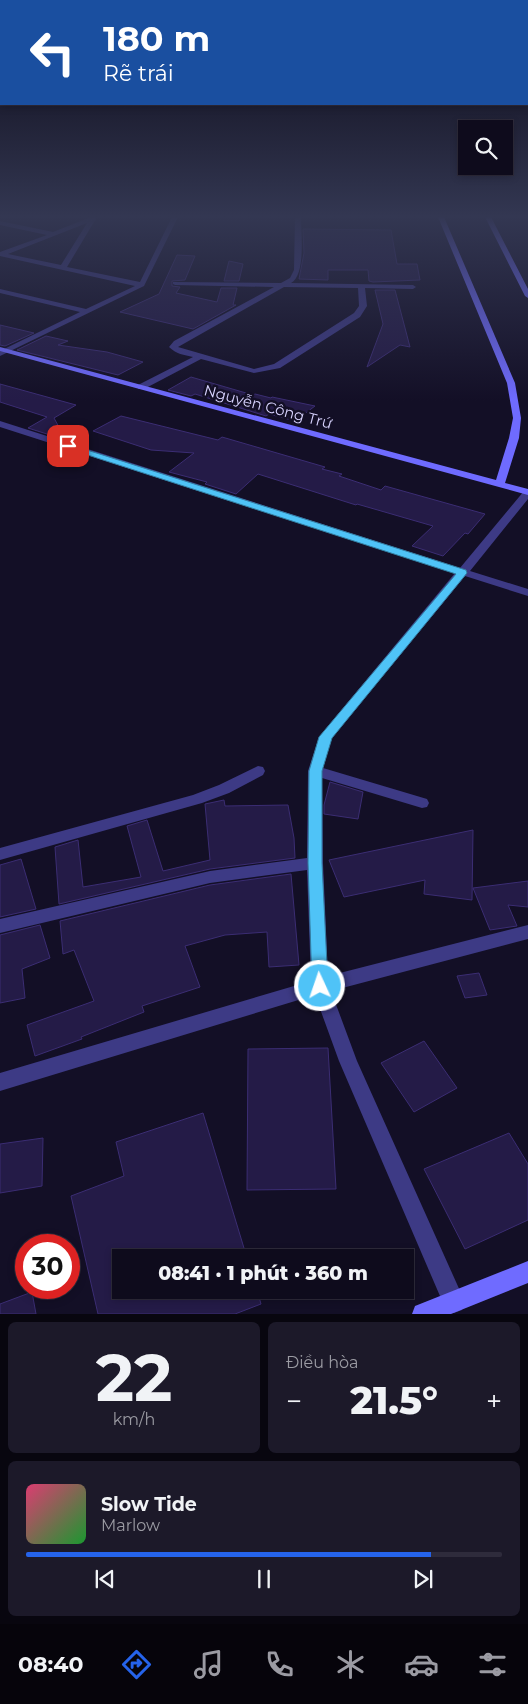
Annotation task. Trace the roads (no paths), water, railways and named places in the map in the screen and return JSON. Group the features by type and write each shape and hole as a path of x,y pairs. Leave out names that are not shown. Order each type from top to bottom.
{"street":[{"path":"111,278 142,285"},
{"path":"2,351 142,285 145,278"},
{"path":"292,278 284,285 177,343 173,347 178,351 254,371 277,366 357,315 363,306 361,286"},
{"path":"467,278 511,383 517,418 514,438 499,485"},
{"path":"519,278 528,296"},
{"path":"175,283 413,287"},
{"path":"0,292 88,312"},
{"name":"Nguyễn Công Trứ","path":"2,351 528,492"},
{"path":"141,387 199,357"},
{"path":"0,424 528,593"},
{"path":"454,1302 352,1070 320,986 315,863 316,771 326,737 528,492"},
{"path":"0,854 197,799 224,789 258,771"},
{"path":"316,771 422,803"},
{"path":"0,926 210,877 315,863"},
{"path":"0,1082 320,986 528,932"},
{"path":"423,1314 528,1272"}]}
